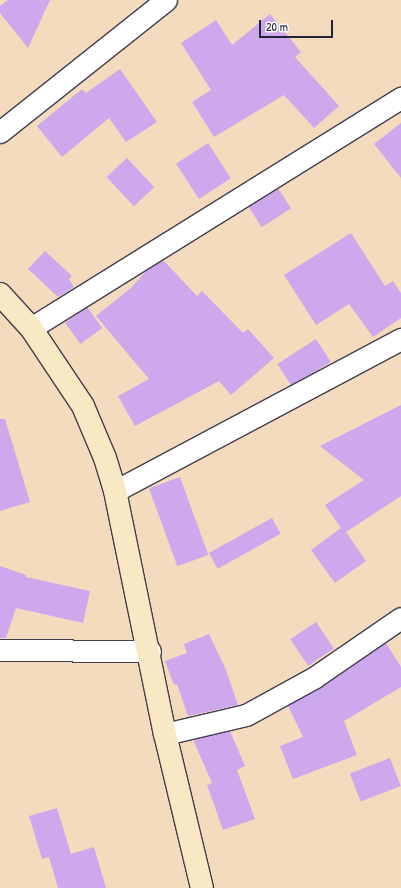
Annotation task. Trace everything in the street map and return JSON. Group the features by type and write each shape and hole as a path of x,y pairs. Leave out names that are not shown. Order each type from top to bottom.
{"main road":[{"path":"0,294 31,328 83,406 105,458 115,491 150,651 165,734 202,888"}],"street":[{"path":"0,132 166,0"},
{"path":"31,328 401,98"},
{"path":"115,491 401,338"},
{"path":"165,734 246,715 315,677 401,618"},
{"path":"0,650 150,651"}],"building":[{"path":"8,0 50,0 28,48 0,13 0,6"},
{"path":"270,14 301,52 295,57 339,106 314,128 284,95 214,137 192,102 211,90 181,43 216,20 232,45"},
{"path":"120,69 157,122 126,142 109,118 62,157 37,126 82,89 86,93"},
{"path":"401,123 401,178 374,144"},
{"path":"208,143 231,178 199,199 176,164"},
{"path":"127,158 154,187 134,206 107,177"},
{"path":"278,188 291,208 262,227 249,207"},
{"path":"351,233 385,286 393,281 401,293 401,318 373,337 349,304 316,325 284,275"},
{"path":"45,251 72,276 69,279 74,287 58,297 28,269"},
{"path":"163,260 197,296 202,291 243,333 248,329 274,358 231,395 219,381 135,426 118,396 149,379 96,316 132,287 147,270"},
{"path":"87,307 102,328 80,344 65,323"},
{"path":"316,339 331,362 292,387 277,364"},
{"path":"401,405 401,496 346,532 366,561 335,583 311,550 341,528 325,505 364,480 320,446"},
{"path":"0,419 5,419 30,502 0,511"},
{"path":"180,477 208,555 177,566 149,488"},
{"path":"272,518 281,534 218,569 209,553"},
{"path":"0,566 26,575 26,577 90,591 83,623 16,608 6,638 0,638"},
{"path":"316,622 334,649 308,666 290,639"},
{"path":"209,634 226,670 238,705 188,716 177,684 174,685 165,661 187,653 184,644"},
{"path":"386,643 401,667 401,687 344,721 357,755 293,779 280,746 303,737 288,706 322,687"},
{"path":"230,731 245,766 237,770 255,819 223,830 207,785 212,783 194,742 196,739"},
{"path":"390,758 401,786 361,801 350,773"},
{"path":"57,808 71,854 94,847 106,888 58,888 49,857 42,859 29,816"}]}
